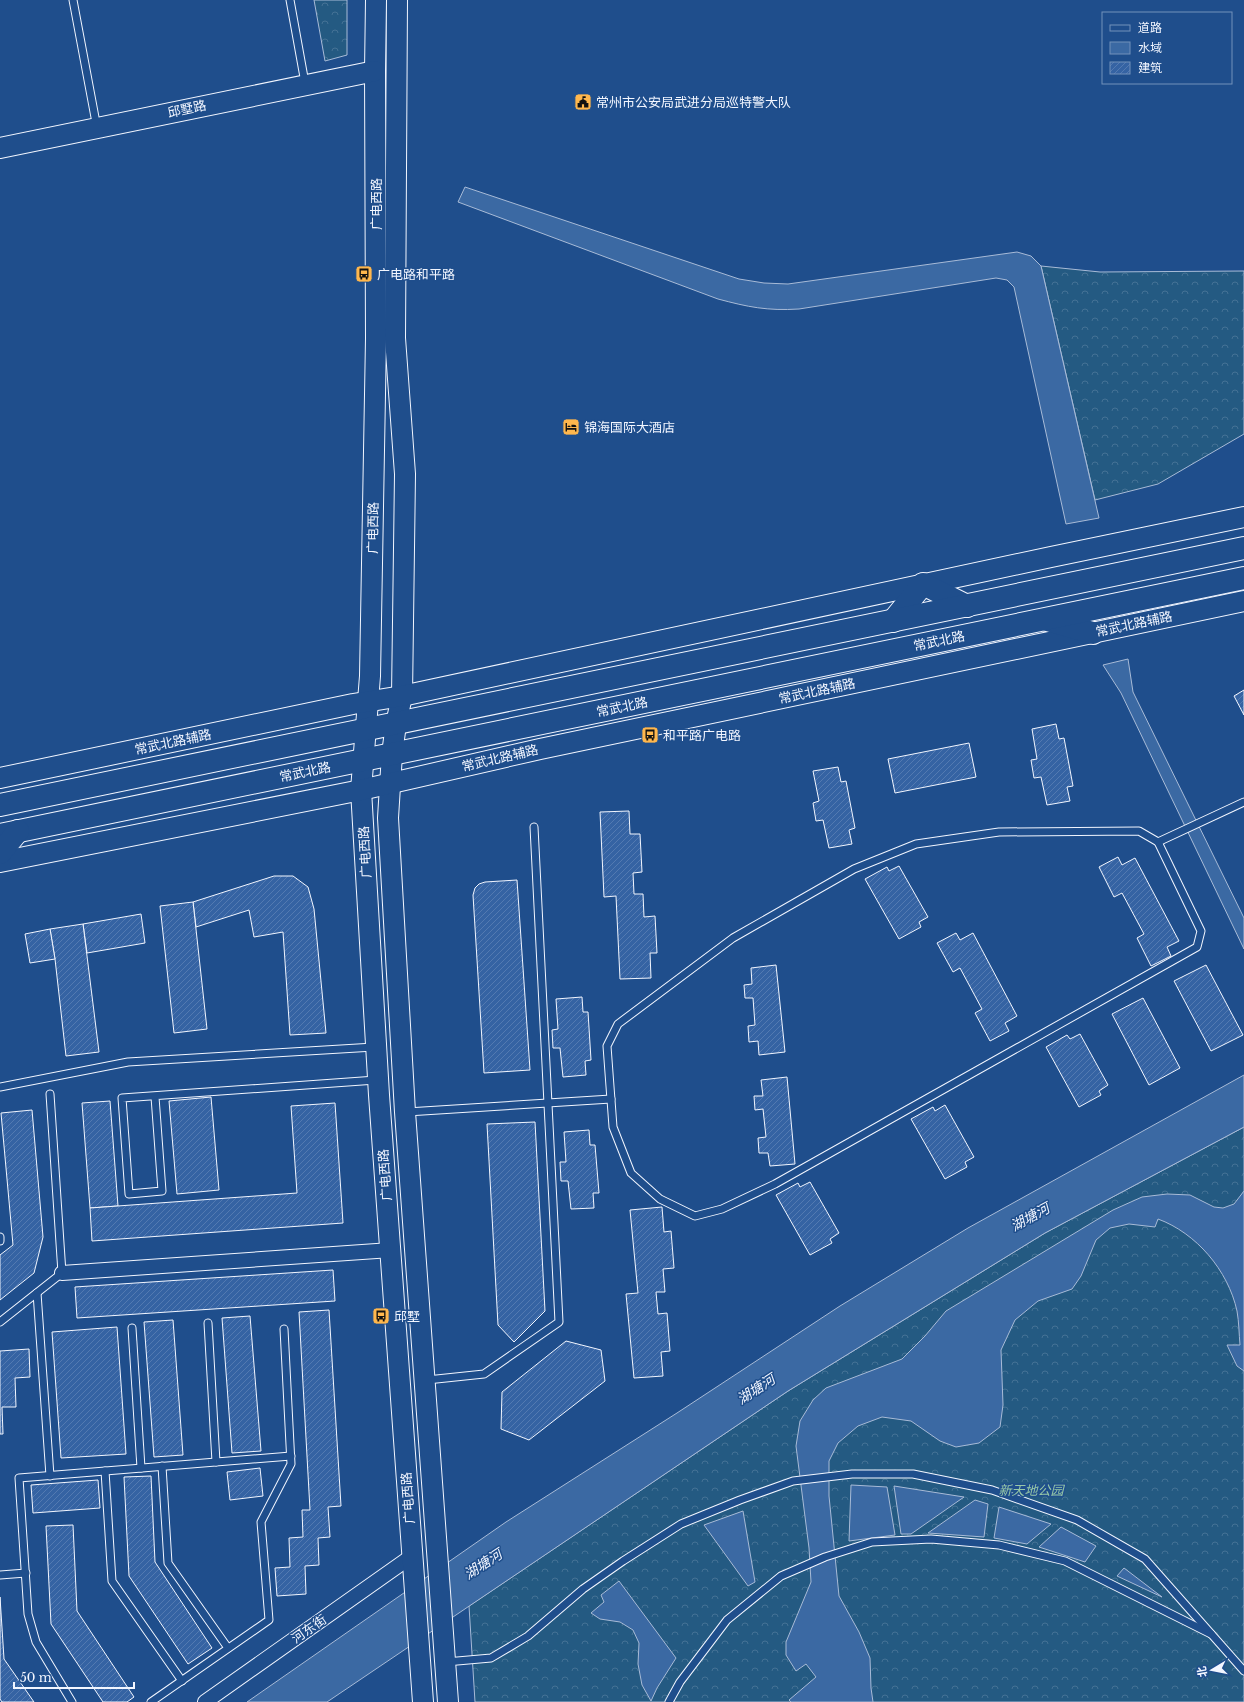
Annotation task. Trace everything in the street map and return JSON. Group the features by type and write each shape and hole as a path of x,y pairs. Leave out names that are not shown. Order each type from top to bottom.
{"main road":[{"name":"广电西路","path":"376,0 376,338 369,702 365,729 361,790 379,1080 423,1702"},
{"name":"广电西路","path":"397,0 394,338 405,474 402,696 392,754 388,818 404,1112 448,1702"},
{"name":"邱墅路","path":"0,148 375,71"},
{"path":"402,696 923,584 1244,517"},
{"path":"0,805 1244,548"},
{"name":"常武北路","path":"9,833 1244,578"},
{"path":"923,584 967,606"},
{"path":"893,621 923,584"},
{"name":"常武北路辅路","path":"361,790 540,749 1244,601"},
{"path":"1044,619 1093,633"},
{"name":"常武北路辅路","path":"0,778 402,696"},
{"path":"0,862 361,790"},
{"path":"0,853 9,833"}],"street":[{"path":"62,1273 391,1250"},
{"name":"河东街","path":"205,1702 412,1556"}],"lane":[{"path":"73,0 97,128"},
{"path":"290,0 306,85"},
{"path":"1158,842 1244,802"},
{"path":"424,1380 484,1374 559,1322 534,827"},
{"path":"1140,831 1158,842 1201,931 1197,947 782,1180 722,1209 695,1216 660,1200 631,1173 613,1127 607,1046 618,1024 733,938 854,869 916,844 1000,832 1140,831"},
{"path":"0,1087 128,1062 377,1046"},
{"path":"154,1096 162,1191 129,1194 122,1098 379,1080"},
{"path":"0,1322 62,1273 50,1094"},
{"path":"404,1112 611,1099"},
{"path":"37,1293 50,1476"},
{"path":"208,1323 216,1462"},
{"path":"132,1328 141,1468"},
{"path":"151,1702 269,1620 261,1522 291,1464 284,1328"},
{"path":"72,1702 36,1642 28,1614 19,1478 291,1456"},
{"path":"162,1466 168,1563 228,1648"},
{"path":"105,1471 112,1581 182,1681"},
{"path":"445,1662 491,1658 528,1636 583,1589 623,1561 681,1524 740,1500 793,1481 852,1474 913,1474 992,1490 1077,1520 1145,1559 1244,1671"},
{"path":"669,1702 680,1682 727,1620 781,1576 825,1557 872,1542 931,1539 999,1546 1064,1561 1214,1636"},
{"path":"0,1575 26,1573"}],"green space":[{"path":"314,0 347,0 347,55 325,61"},
{"path":"1041,266 1100,272 1244,271 1244,434 1158,484 1095,500"},
{"name":"新天地公园","path":"1244,1127 1244,1702 475,1702 469,1606 788,1391 1045,1233"}],"water":[{"path":"465,187 739,279 764,283 788,284 1017,252 1031,256 1041,266 1099,518 1066,524 1014,287 1007,280 996,278 799,309 767,309 748,306 718,299 458,202"},
{"path":"1128,659 1133,692 1244,918 1244,949 1121,693 1103,665"},
{"name":"湖塘河","path":"1244,1075 1244,1127 1045,1233 788,1391 327,1702 247,1702 506,1522 677,1413 840,1306 968,1228"},
{"path":"1244,1191 1244,1371 1237,1366 1227,1345 1240,1345 1238,1315 1233,1296 1226,1281 1208,1255 1197,1243 1185,1234 1172,1225 1158,1219 1155,1227 1129,1224 1110,1228 1096,1240 1081,1276 1072,1289 1038,1301 1015,1320 1001,1350 1003,1405 1000,1427 979,1443 956,1447 940,1441 911,1421 882,1417 858,1426 838,1443 829,1461 829,1496 839,1596 859,1632 870,1658 873,1702 791,1702 789,1700 816,1677 806,1664 796,1671 786,1655 786,1642 811,1582 809,1548 796,1446 800,1421 813,1400 826,1388 902,1359 925,1336 946,1311 1113,1210 1142,1197 1167,1194 1190,1195 1214,1207 1223,1208 1234,1204"},
{"path":"851,1485 887,1487 895,1535 849,1541"},
{"path":"894,1486 964,1497 911,1534 901,1534"},
{"path":"975,1500 988,1504 984,1537 928,1533"},
{"path":"999,1507 1051,1524 1027,1544 994,1538"},
{"path":"743,1511 755,1582 748,1586 704,1525"},
{"path":"1061,1527 1096,1546 1085,1562 1039,1547"},
{"path":"1124,1568 1162,1597 1117,1576"},
{"path":"619,1581 676,1658 657,1688 651,1701 642,1685 638,1664 639,1643 633,1630 620,1622 600,1619 591,1613 604,1602 601,1595"}],"building":[{"path":"1244,690 1244,715 1234,696"},
{"path":"1056,724 1059,739 1064,738 1073,786 1067,787 1070,801 1047,805 1041,777 1034,778 1031,760 1037,759 1032,729"},
{"path":"969,743 976,777 895,793 888,759"},
{"path":"838,767 841,782 846,781 855,828 849,830 852,844 829,848 823,820 816,821 813,803 819,801 813,771"},
{"path":"629,811 630,834 640,834 642,872 633,873 634,894 643,894 644,917 655,916 657,953 650,953 651,978 620,979 616,896 604,897 600,812"},
{"path":"1118,857 1122,865 1135,858 1179,941 1167,947 1171,956 1151,966 1137,938 1144,934 1122,893 1114,897 1099,867"},
{"path":"899,866 928,917 919,922 921,927 899,939 865,879 887,867 889,871"},
{"path":"274,876 293,876 308,887 314,909 326,1033 290,1035 283,932 254,937 249,910 196,927 193,902"},
{"path":"517,880 530,1070 484,1073 473,895 475,888 479,884 485,882"},
{"path":"193,902 207,1029 174,1033 160,906"},
{"path":"141,914 145,943 87,953 83,924"},
{"path":"83,924 99,1052 66,1056 55,959 50,929"},
{"path":"50,929 55,959 30,963 25,934"},
{"path":"956,933 960,940 973,933 1017,1016 1005,1023 1009,1031 990,1041 975,1013 982,1009 960,968 953,972 937,943"},
{"path":"776,965 785,1052 759,1055 758,1041 749,1042 748,1026 755,1025 753,998 745,998 744,985 752,984 751,968"},
{"path":"1206,965 1243,1035 1211,1051 1174,981"},
{"path":"582,997 583,1012 588,1012 591,1060 585,1061 586,1075 563,1077 560,1048 553,1048 552,1030 558,1029 556,999"},
{"path":"1143,998 1180,1068 1149,1085 1112,1014"},
{"path":"1080,1034 1108,1085 1099,1091 1101,1095 1079,1107 1046,1047 1067,1035 1070,1039"},
{"path":"787,1077 795,1164 770,1166 768,1153 759,1153 758,1138 766,1137 763,1109 755,1110 754,1096 763,1096 761,1080"},
{"path":"211,1097 219,1190 177,1194 169,1101"},
{"path":"110,1101 118,1206 90,1208 82,1103"},
{"path":"335,1103 343,1223 92,1241 90,1208 297,1193 291,1106"},
{"path":"945,1105 974,1157 965,1162 967,1167 945,1179 911,1119 933,1107 935,1111"},
{"path":"32,1110 43,1237 34,1273 0,1300 0,1255 13,1245 1,1113"},
{"path":"535,1122 545,1311 514,1342 498,1325 487,1124"},
{"path":"589,1130 590,1145 595,1145 599,1193 593,1193 594,1208 571,1209 568,1181 561,1181 560,1162 566,1162 564,1132"},
{"path":"810,1182 839,1233 830,1239 832,1243 810,1255 776,1195 798,1183 800,1187"},
{"path":"662,1207 664,1232 671,1231 674,1268 663,1269 665,1292 656,1292 658,1314 667,1313 670,1351 661,1352 663,1376 634,1378 626,1294 638,1293 630,1210"},
{"path":"333,1270 335,1301 77,1318 75,1287"},
{"path":"329,1310 341,1506 328,1507 330,1537 318,1538 319,1565 305,1566 306,1594 277,1596 275,1568 290,1567 289,1538 303,1537 302,1510 310,1510 299,1312"},
{"path":"250,1316 261,1451 232,1453 222,1318"},
{"path":"173,1320 183,1455 154,1457 144,1322"},
{"path":"117,1327 126,1454 61,1458 52,1332"},
{"path":"566,1341 601,1350 605,1381 529,1440 501,1429 502,1392"},
{"path":"29,1349 30,1377 15,1378 16,1407 2,1407 3,1434 0,1434 0,1351"},
{"path":"260,1468 263,1496 230,1500 227,1472"},
{"path":"151,1476 155,1562 212,1648 188,1664 129,1576 124,1477"},
{"path":"98,1480 100,1508 33,1513 31,1485"},
{"path":"73,1525 77,1611 134,1697 127,1702 103,1702 51,1624 46,1526"},
{"path":"0,1597 4,1659 34,1702 2,1702 0,1699"}],"place":[{"name":"常州市公安局武进分局巡特警大队","path":"583,102"},
{"name":"广电路和平路","path":"364,274"},
{"name":"锦海国际大酒店","path":"571,427"},
{"name":"和平路广电路","path":"650,735"},
{"name":"邱墅","path":"381,1316"}]}
